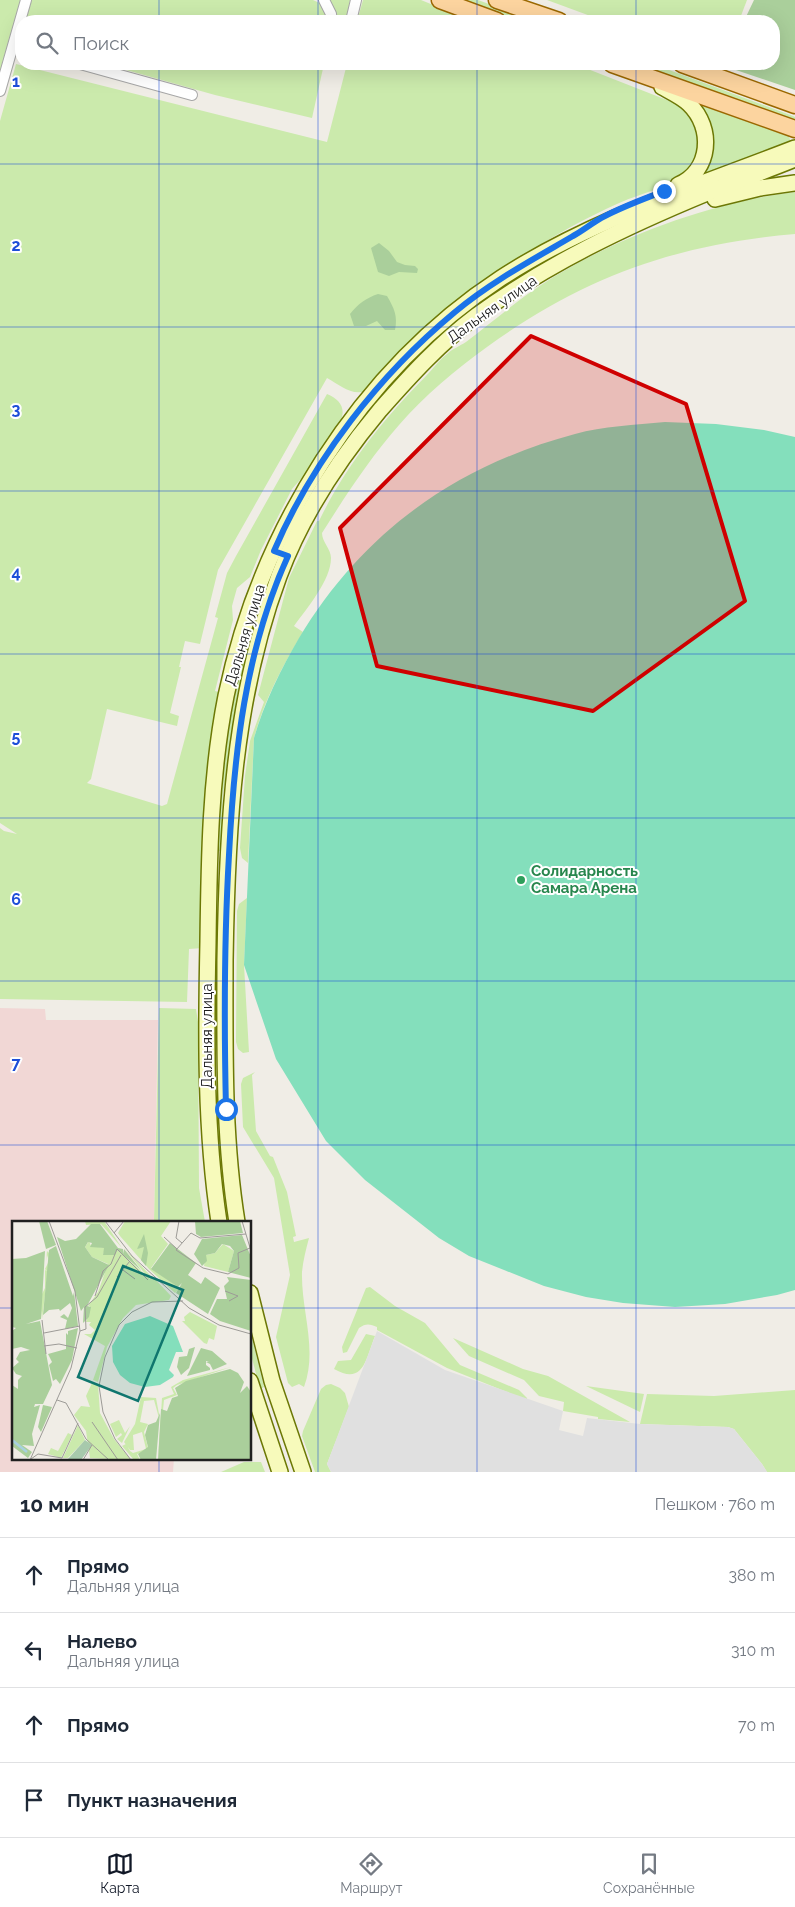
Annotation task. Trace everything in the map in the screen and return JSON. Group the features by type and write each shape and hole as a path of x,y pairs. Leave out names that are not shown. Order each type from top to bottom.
{"main road":[{"path":"440,0 481,15"},
{"path":"497,0 541,15"},
{"path":"629,70 795,128"},
{"path":"699,70 795,105"},
{"path":"574,236 604,216 685,182 695,173 702,162 706,149 706,138 698,116 689,104 678,96 635,72"},
{"name":"Дальняя улица","path":"237,1221 231,1180 225,1066 228,878 232,789 238,734 249,678 279,575 281,554 291,513 332,448 362,408 419,344 456,312 500,279 574,236 659,198 795,148"},
{"name":"Дальняя улица","path":"220,1221 208,1126 209,877 212,806 226,699 236,652 251,606 281,554 301,528 345,454 406,380 446,340 476,316 549,269 633,226 706,194 795,159"},
{"path":"633,226 713,199 760,188 795,183"},
{"path":"209,877 228,878"},
{"path":"207,1065 225,1066"},
{"path":"251,1297 283,1416 303,1472"},
{"path":"251,1384 280,1472"},
{"path":"263,1424 283,1416"}],"street":[{"path":"23,15 26,0"},
{"path":"324,0 331,15"},
{"path":"352,15 356,0"},
{"path":"0,91 15,52"},
{"path":"102,70 192,94"}],"highlighted area":[{"path":"531,336 686,404 745,601 593,711 377,666 340,528"}],"shaded area":[{"path":"0,1008 45,1009 46,1020 158,1020 154,1221 12,1221 12,1460 174,1460 173,1472 0,1472"},
{"path":"377,1331 445,1370 563,1411 559,1430 583,1436 587,1418 640,1424 728,1427 734,1429 767,1472 331,1472 327,1464"}],"green space":[{"path":"0,0 313,0 326,6 323,0 350,0 348,15 15,15 15,36 11,35 0,72"},
{"path":"363,0 421,0 457,15 359,15"},
{"path":"457,0 478,0 519,15 498,15"},
{"path":"547,0 747,0 741,15 588,15"},
{"path":"754,0 795,0 795,90 736,70 780,70 780,15 747,15"},
{"path":"15,68 15,70 40,70 327,142 345,70 590,70 677,104 689,117 697,133 698,150 695,159 684,174 669,184 618,203 589,217 525,255 496,277 366,391 350,391 327,378 218,570 200,644 185,641 170,713 179,716 177,726 107,709 91,779 87,783 162,806 167,804 218,618 215,617 227,573 327,394 335,398 342,407 341,420 307,472 292,489 261,550 250,577 237,588 232,606 233,620 215,691 222,693 203,948 189,949 187,1002 0,999 0,828 17,834 0,823 0,121"},
{"path":"126,70 323,70 312,118 215,95"},
{"path":"647,70 669,70 793,116 795,117 795,123"},
{"path":"698,102 788,134 791,142 709,176 703,170"},
{"path":"795,192 795,234 711,246 671,256 633,268 559,301 523,322 487,347 441,383 419,403 378,450 322,533 331,555 327,575 317,594 294,626 303,632 275,683 258,724 254,738 248,863 242,858 240,848 245,776 250,741 264,702 258,695 289,578 317,521 319,521 341,481 366,444 410,392 449,352 466,342 512,305 569,268 631,238 697,213 730,204"},
{"path":"379,243 389,251 397,262 415,266 418,269 417,273 399,272 389,276 378,272 371,248"},
{"path":"378,294 387,296 392,304 396,316 395,330 385,330 377,321 366,326 354,326 350,314 362,302"},
{"name":"Солидарность Самара Арена","path":"665,422 716,424 764,430 795,437 795,1290 725,1304 675,1307 623,1303 586,1297 544,1286 469,1256 439,1238 365,1180 326,1141 276,1059 244,965 254,738 279,674 299,638 324,600 352,566 383,535 416,508 490,464 531,448 586,431"},
{"path":"274,564 279,566 236,712 223,794 221,851 215,851 222,768 238,669 247,638"},
{"path":"247,898 244,965 249,1052 243,1053 238,1049 236,1042 237,911 239,904"},
{"path":"213,912 219,913 217,1045 210,1045"},
{"path":"159,1008 196,1009 198,1022 199,1188 205,1221 154,1221"},
{"path":"255,1072 252,1075 256,1131 270,1156 273,1157 287,1192 296,1236 293,1237 294,1242 309,1238 302,1272 309,1344 308,1373 304,1387 299,1384 292,1387 288,1383 276,1337 290,1275 274,1178 243,1127 241,1084 243,1078"},
{"path":"211,1090 217,1091 221,1166 229,1221 223,1221"},
{"path":"370,1287 395,1306 425,1323 460,1365 519,1390 527,1400 447,1368 377,1330 377,1327 372,1325 359,1328 347,1352 343,1353 342,1347 366,1288"},
{"path":"251,1334 264,1387 260,1389 251,1355"},
{"path":"366,1334 375,1336 366,1361 358,1372 352,1374 344,1373 334,1369 338,1361 351,1360"},
{"path":"453,1338 523,1369 548,1376 630,1422 598,1419 598,1417 563,1411 564,1402 539,1396 524,1380 469,1356"},
{"path":"331,1384 340,1388 345,1393 349,1407 327,1464 331,1472 315,1472 302,1436 321,1389"},
{"path":"586,1386 644,1394 640,1412"},
{"path":"795,1390 795,1472 767,1472 734,1429 728,1427 640,1424 647,1394 714,1396"},
{"path":"244,1462 261,1462 265,1472 221,1472"}],"place":[{"name":"Солидарность Самара Арена","path":"521,880"}],"route":[{"path":"226,1109 226,911 232,789 238,734 249,678 279,575 288,556 274,551 291,513 332,448 362,408 419,344 456,312 500,279 574,236 604,216 664,191"}]}
